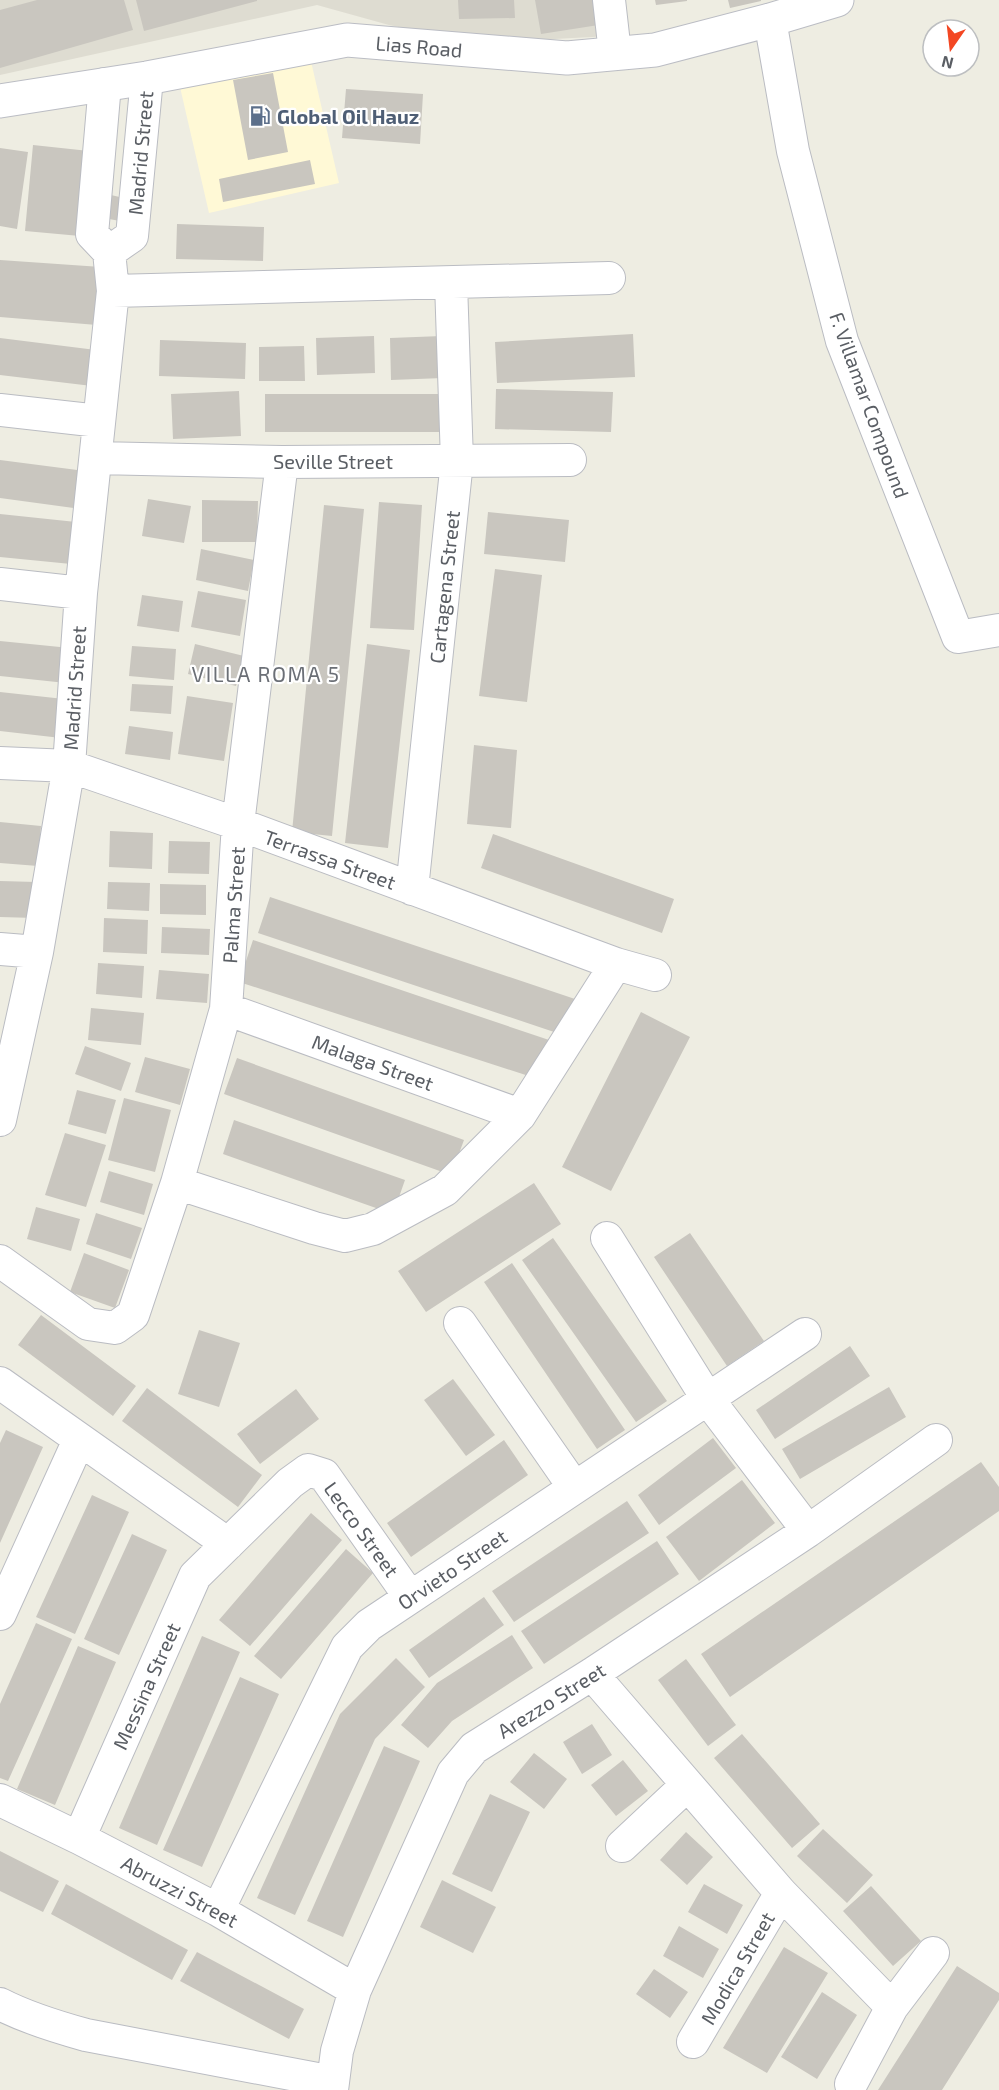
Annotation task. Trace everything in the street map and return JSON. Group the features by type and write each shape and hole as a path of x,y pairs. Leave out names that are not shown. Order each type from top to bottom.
{"main road":[{"name":"Lias Road","path":"0,101 147,78 347,40 567,58 655,50 837,0"}],"street":[{"path":"609,0 615,53"},
{"name":"F. Villamar Compound","path":"770,20 793,150 842,341 958,637 999,630"},
{"name":"Madrid Street","path":"110,252 132,237 147,78"},
{"name":"Madrid Street","path":"0,1120 37,952 69,766 81,593 113,291 110,252 92,234 105,84"},
{"path":"113,291 451,284 609,278"},
{"name":"Cartagena Street","path":"412,889 457,461 451,284"},
{"path":"0,410 99,421"},
{"name":"Seville Street","path":"96,458 282,462 570,460"},
{"name":"Palma Street","path":"0,1261 88,1324 115,1328 133,1315 177,1183 226,1009 237,824 282,462"},
{"path":"0,584 81,593"},
{"name":"Terrassa Street","path":"0,763 69,766 237,824 616,964 656,975"},
{"path":"0,949 37,952"},
{"path":"177,1183 345,1236 374,1228 445,1190 520,1115 616,964"},
{"name":"Malaga Street","path":"226,1009 520,1115"},
{"path":"607,1238 707,1398 808,1531"},
{"path":"460,1323 574,1487"},
{"name":"Orvieto Street","path":"218,1910 347,1647 369,1625 805,1334"},
{"path":"0,1383 228,1544"},
{"path":"0,1614 79,1440"},
{"name":"Arezzo Street","path":"333,2086 337,2051 355,1989 453,1773 474,1748 592,1674 808,1531 936,1440"},
{"name":"Lecco Street","path":"228,1544 290,1484 308,1470 324,1475 410,1596"},
{"name":"Messina Street","path":"79,1838 195,1576 228,1544"},
{"path":"592,1674 686,1786 781,1893 892,2007"},
{"path":"622,1846 686,1786"},
{"name":"Abruzzi Street","path":"0,1800 218,1910 355,1989"},
{"name":"Modica Street","path":"693,2042 781,1893"},
{"path":"851,2084 892,2007 933,1953"},
{"path":"0,2004 56,2027 86,2035 333,2086"}],"shaded area":[{"path":"0,0 606,0 610,36 478,43 389,25 317,5 0,75"},
{"path":"310,57 339,183 209,213 180,87"}],"building":[{"path":"37,0 124,0 133,30 0,68 0,10"},
{"path":"136,0 257,0 257,1 144,31"},
{"path":"458,0 514,0 515,18 459,19"},
{"path":"535,0 601,0 605,24 541,34"},
{"path":"655,0 687,0 687,1 656,5"},
{"path":"728,0 761,0 761,1 730,8"},
{"name":"Global Oil Hauz","path":"273,73 288,152 248,160 233,80"},
{"path":"346,89 423,94 420,144 342,138"},
{"path":"33,145 89,151 80,236 25,231"},
{"path":"0,148 28,152 17,229 0,226"},
{"path":"310,160 315,184 223,202 219,179"},
{"path":"102,193 124,198 120,221 98,217"},
{"path":"177,224 264,227 263,261 176,259"},
{"path":"0,260 101,267 97,325 0,317"},
{"path":"633,334 635,377 497,383 495,342"},
{"path":"374,336 375,373 317,375 316,338"},
{"path":"442,336 443,378 391,380 390,338"},
{"path":"0,338 96,350 92,386 0,375"},
{"path":"160,340 246,343 245,379 159,376"},
{"path":"304,346 305,381 259,381 259,347"},
{"path":"496,389 613,392 611,432 495,429"},
{"path":"239,391 241,436 173,439 171,394"},
{"path":"265,394 452,394 452,432 265,432"},
{"path":"0,460 85,471 81,509 0,498"},
{"path":"148,499 191,506 184,543 142,536"},
{"path":"202,500 258,501 257,542 202,542"},
{"path":"379,502 422,505 414,630 370,628"},
{"path":"324,505 364,509 332,836 292,832"},
{"path":"488,512 569,520 565,562 484,554"},
{"path":"0,514 76,522 71,564 0,557"},
{"path":"201,549 254,560 248,591 196,580"},
{"path":"495,569 542,575 527,702 479,696"},
{"path":"198,591 246,600 240,636 191,627"},
{"path":"142,595 183,601 179,632 137,626"},
{"path":"0,641 70,648 66,683 0,676"},
{"path":"195,644 244,656 236,686 188,674"},
{"path":"367,644 410,650 388,848 345,843"},
{"path":"132,646 176,649 174,680 129,676"},
{"path":"132,684 173,686 171,714 130,711"},
{"path":"0,692 64,699 61,738 0,731"},
{"path":"187,696 233,703 224,761 178,754"},
{"path":"129,726 173,732 170,760 125,754"},
{"path":"474,745 517,750 511,828 467,824"},
{"path":"0,822 41,826 38,866 0,863"},
{"path":"110,831 153,833 152,869 109,867"},
{"path":"493,834 674,899 662,933 481,868"},
{"path":"169,841 210,842 209,874 168,873"},
{"path":"0,881 36,882 35,918 0,917"},
{"path":"108,882 150,883 149,911 107,909"},
{"path":"160,884 206,885 206,915 160,914"},
{"path":"270,897 575,999 563,1035 258,933"},
{"path":"104,918 148,920 147,954 103,952"},
{"path":"162,927 210,929 209,955 161,953"},
{"path":"253,940 555,1042 535,1078 239,982"},
{"path":"98,963 144,966 142,998 96,994"},
{"path":"159,970 209,974 207,1003 156,999"},
{"path":"91,1008 144,1013 141,1045 88,1040"},
{"path":"641,1012 690,1037 611,1191 562,1167"},
{"path":"85,1046 131,1063 121,1091 75,1074"},
{"path":"145,1057 190,1069 180,1105 135,1092"},
{"path":"237,1058 464,1140 451,1175 224,1094"},
{"path":"77,1090 116,1100 106,1134 68,1124"},
{"path":"124,1098 171,1110 155,1172 108,1160"},
{"path":"234,1120 405,1180 393,1214 223,1154"},
{"path":"65,1133 106,1145 86,1207 45,1195"},
{"path":"109,1171 153,1184 144,1215 100,1202"},
{"path":"534,1183 561,1224 426,1312 398,1271"},
{"path":"36,1207 80,1219 71,1251 27,1239"},
{"path":"96,1213 142,1228 131,1259 86,1244"},
{"path":"690,1233 764,1341 727,1366 654,1257"},
{"path":"553,1238 667,1401 636,1422 522,1260"},
{"path":"84,1253 129,1270 115,1308 70,1292"},
{"path":"512,1263 625,1430 597,1449 484,1282"},
{"path":"41,1315 136,1386 113,1416 18,1345"},
{"path":"199,1330 240,1343 219,1407 178,1394"},
{"path":"850,1346 870,1376 775,1439 756,1410"},
{"path":"453,1379 495,1435 466,1456 424,1400"},
{"path":"889,1387 906,1417 800,1479 782,1449"},
{"path":"147,1388 262,1475 238,1507 122,1421"},
{"path":"296,1389 319,1419 260,1464 237,1434"},
{"path":"6,1430 43,1447 0,1543 0,1443"},
{"path":"713,1438 736,1468 659,1525 638,1495"},
{"path":"504,1440 528,1475 411,1557 387,1523"},
{"path":"981,1462 999,1487 999,1511 730,1697 701,1654"},
{"path":"742,1480 775,1523 699,1581 666,1537"},
{"path":"92,1495 129,1512 75,1634 36,1617"},
{"path":"627,1501 649,1533 514,1622 492,1591"},
{"path":"311,1513 342,1540 250,1646 219,1620"},
{"path":"132,1534 167,1550 119,1655 84,1639"},
{"path":"657,1541 679,1574 544,1664 521,1631"},
{"path":"346,1549 373,1573 281,1679 254,1656"},
{"path":"484,1597 504,1625 429,1678 409,1650"},
{"path":"36,1623 72,1639 8,1781 0,1778 0,1704"},
{"path":"512,1635 533,1668 452,1721 428,1748 401,1725 437,1683"},
{"path":"202,1636 240,1652 157,1845 119,1828"},
{"path":"78,1646 116,1662 55,1805 17,1789"},
{"path":"396,1658 425,1687 375,1739 295,1915 257,1898 340,1714"},
{"path":"686,1659 736,1725 708,1746 658,1680"},
{"path":"240,1677 279,1694 202,1867 163,1850"},
{"path":"592,1724 612,1755 582,1774 563,1742"},
{"path":"742,1734 820,1824 792,1848 714,1758"},
{"path":"384,1746 420,1761 343,1937 307,1921"},
{"path":"534,1753 567,1779 544,1809 510,1782"},
{"path":"623,1760 648,1791 616,1816 591,1785"},
{"path":"490,1794 530,1812 492,1892 452,1874"},
{"path":"823,1829 873,1875 847,1903 797,1856"},
{"path":"686,1832 713,1857 687,1885 660,1860"},
{"path":"0,1851 59,1881 43,1912 0,1891"},
{"path":"442,1880 496,1907 473,1953 420,1927"},
{"path":"66,1884 188,1950 172,1980 51,1914"},
{"path":"704,1884 743,1905 727,1934 688,1912"},
{"path":"871,1886 921,1941 893,1966 843,1911"},
{"path":"679,1926 719,1949 703,1978 663,1956"},
{"path":"784,1947 828,1973 767,2073 723,2048"},
{"path":"197,1952 304,2009 289,2039 180,1981"},
{"path":"957,1966 999,1993 999,2000 942,2090 878,2090"},
{"path":"654,1969 688,1992 670,2018 636,1994"},
{"path":"822,1992 857,2015 817,2079 781,2057"}],"place":[{"name":"Global Oil Hauz","path":"260,116"}],"district":[{"name":"VILLA ROMA 5","path":"266,673"}]}
